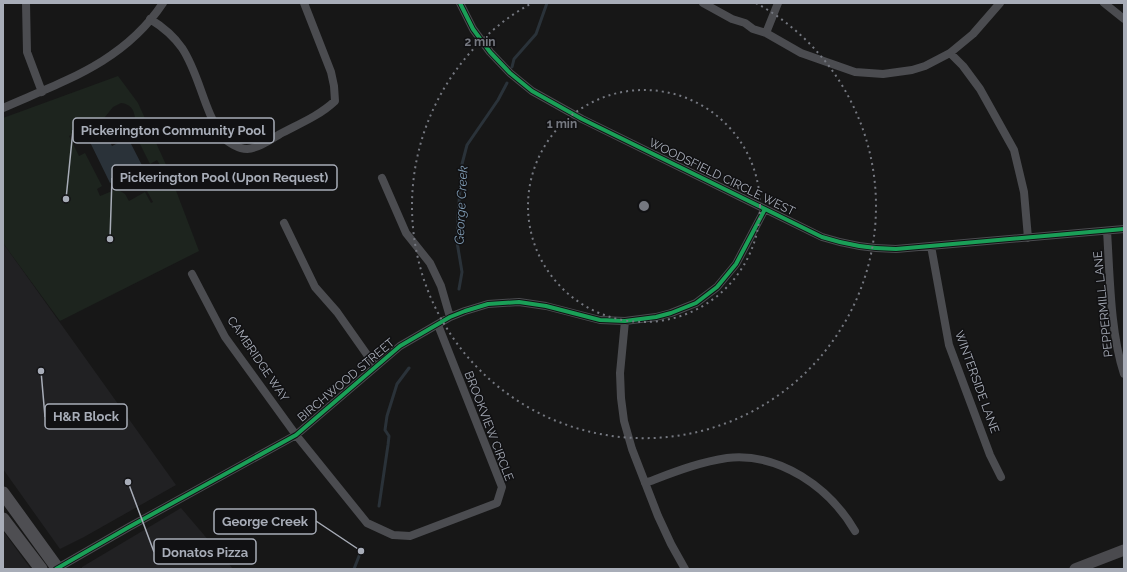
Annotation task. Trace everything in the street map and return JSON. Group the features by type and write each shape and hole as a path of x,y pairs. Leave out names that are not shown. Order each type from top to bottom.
{"highway":[{"path":"3,493 57,569"},
{"path":"3,518 41,569"}],"main road":[{"path":"1075,569 1124,550"}],"street":[{"path":"26,3 26,52 42,92"},
{"path":"3,108 85,72 110,57 132,38 163,3"},
{"path":"150,19 163,27 174,37 182,48 189,60 210,112 224,138 234,145 248,149 261,145 325,110 335,100 331,72 304,3"},
{"name":"WOODSFIELD CIRCLE WEST","path":"460,3 473,29 490,52 510,73 532,91 582,119 822,237 839,243 882,249 1124,229"},
{"path":"703,3 745,23 753,29 766,33 801,53 855,72 869,74 892,74 912,70 932,63 950,53 973,34 1000,3"},
{"path":"766,33 778,3"},
{"path":"1104,3 1124,20"},
{"path":"950,53 963,66 980,89 1014,150 1024,192 1028,238"},
{"path":"382,178 406,233 430,263 441,286 450,318"},
{"name":"BIRCHWOOD STREET","path":"57,569 129,526 296,435 400,346 450,318 477,306 519,302 546,306 600,320 625,321 656,317 671,313 696,302 708,295 726,278 736,264 765,209"},
{"path":"284,223 315,287 336,312 375,366"},
{"name":"PEPPERMILL LANE","path":"1107,231 1117,346 1124,374"},
{"name":"WINTERSIDE LANE","path":"931,246 949,345 990,455 1001,477"},
{"name":"CAMBRIDGE WAY","path":"192,274 225,337 296,435"},
{"path":"625,321 620,373 624,421 632,449 645,483 671,544 685,569"},
{"name":"BROOKVIEW CIRCLE","path":"296,435 367,523 394,535 410,536 497,503 502,488 438,325"},
{"path":"645,483 688,468 728,458 752,459 770,463 792,471 825,493 842,510 855,531"}],"shaded area":[{"path":"118,76 138,103 167,167 199,251 60,321 3,243 3,118","holes":["121,103 129,106 134,112 135,118 132,128 150,164 157,160 169,181 147,191 153,202 151,203 145,192 129,201 125,194 117,189 100,196 97,189 102,186 85,153 79,156 69,136 105,117 113,107"]},
{"path":"104,130 112,146 128,138 149,179 133,187 127,175 110,183 88,138"},
{"path":"3,243 176,485 60,549 3,469"},
{"path":"181,508 233,569 82,569 82,567"},
{"path":"3,531 31,569 3,569"}],"waterway":[{"path":"512,67 514,59 536,34 547,3"},
{"name":"George Creek","path":"459,289 462,272 457,242 462,164 467,145 498,100 507,83"},
{"name":"George Creek","path":"379,506 389,436 385,430 387,416 397,384 409,368"},
{"name":"George Creek","path":"354,569 361,551"}],"cycle path":[{"path":"460,3 473,29 490,52 510,73 532,91 582,119 822,237 859,246 896,249 1124,229"},
{"path":"56,569 296,435 400,346 450,317 488,304 519,302 546,306 600,320 625,321 656,317 696,303 717,287 736,264 765,209"}],"place":[{"name":"Pickerington Community Pool","path":"66,199"},
{"name":"Pickerington Pool (Upon Request)","path":"110,239"},
{"name":"H&R Block","path":"41,371"},
{"name":"Donatos Pizza","path":"128,482"},
{"name":"George Creek","path":"361,551"}]}
